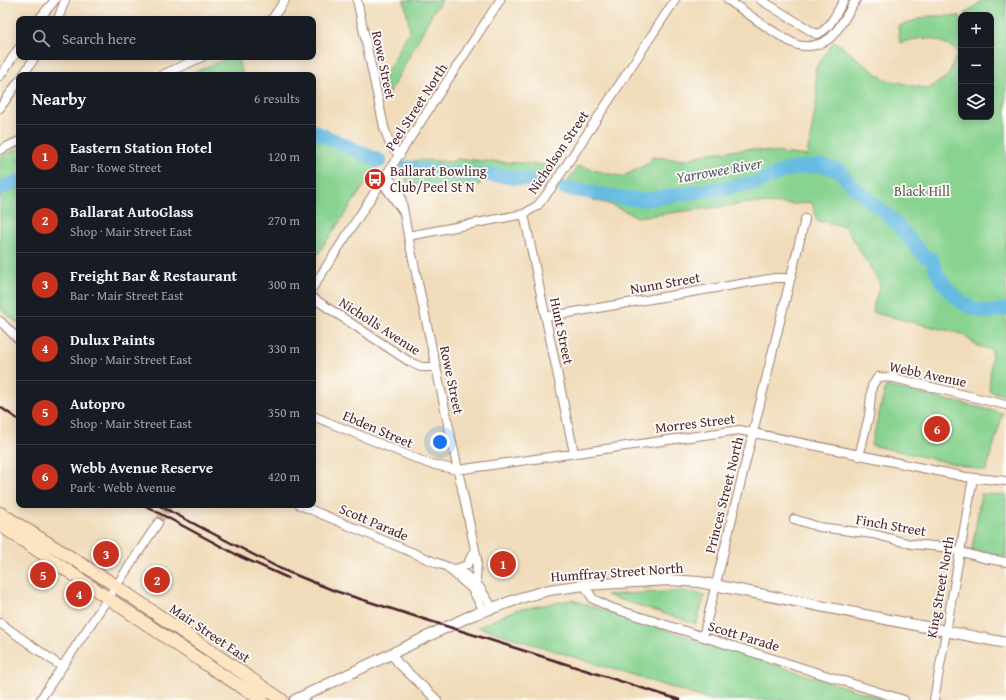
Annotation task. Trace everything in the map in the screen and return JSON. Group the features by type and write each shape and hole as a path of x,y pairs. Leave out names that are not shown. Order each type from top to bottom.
{"main road":[{"name":"Mair Street East","path":"0,513 115,587 282,700"},
{"name":"Mair Street East","path":"0,525 210,667 262,700"}],"street":[{"path":"42,16 55,0"},
{"path":"59,16 65,0"},
{"path":"274,16 285,0"},
{"name":"Rowe Street","path":"357,0 384,127 390,145 398,158"},
{"name":"Peel Street North","path":"316,282 500,0"},
{"name":"Nicholson Street","path":"408,236 524,214 538,205 550,190 675,0"},
{"path":"728,0 788,40 799,45 813,45 825,41 831,37 856,0"},
{"path":"761,0 816,34 823,31 844,0"},
{"path":"831,20 839,26"},
{"path":"799,45 804,38 806,29"},
{"path":"823,31 831,37"},
{"path":"0,76 16,52"},
{"path":"25,72 33,60"},
{"path":"169,72 195,60"},
{"path":"0,108 16,85"},
{"path":"0,150 16,142"},
{"name":"Rowe Street","path":"389,172 400,195 477,561 476,582"},
{"name":"Rowe Street","path":"382,182 398,203 404,216"},
{"name":"Hunt Street","path":"524,214 574,454"},
{"name":"Princes Street North","path":"703,637 805,219"},
{"name":"Nunn Street","path":"545,317 776,278 790,278"},
{"name":"Nicholls Avenue","path":"316,300 410,362 421,367 435,367"},
{"path":"0,321 16,337"},
{"name":"Webb Avenue","path":"860,456 869,416 872,386 878,377 894,378 1006,405"},
{"name":"Ebden Street","path":"316,417 427,464 457,470"},
{"name":"Morres Street","path":"457,470 733,430 752,432 860,456 973,478 1006,482"},
{"name":"King Street North","path":"934,700 973,478"},
{"name":"Scott Parade","path":"307,508 438,563 456,569 476,582 488,609"},
{"name":"Finch Street","path":"794,519 819,527 874,534 904,542 934,546 1006,562"},
{"path":"40,700 158,523"},
{"path":"456,569 467,565 472,558 474,550"},
{"name":"Scott Parade","path":"438,563 467,584 488,609"},
{"name":"Humffray Street North","path":"295,700 488,609 538,593 584,586 670,580 716,585 1006,643"},
{"name":"Scott Parade","path":"584,586 593,599 612,608 904,700"},
{"path":"0,623 62,667"},
{"path":"391,654 437,700"}],"green space":[{"path":"404,0 442,0 433,12 389,94 384,77 410,30"},
{"name":"Black Hill","path":"982,0 1006,0 1006,395 989,391 992,350 978,346 962,334 874,313 873,307 880,284 845,226 817,221 812,202 796,204 750,203 638,217 609,204 561,192 578,166 622,177 649,163 652,157 685,160 709,153 747,149 807,156 817,99 815,69 834,41 884,79 928,89 948,76 958,52 958,120 994,120 994,12 968,12"},
{"name":"Black Hill","path":"928,16 958,16 958,52 937,40 916,39 900,43 898,26"},
{"path":"223,60 238,60 242,72 195,72"},
{"path":"316,139 377,167 316,257"},
{"path":"16,149 16,322 0,309 0,157"},
{"path":"456,159 549,165 534,187 481,179 480,185 466,183 466,187 408,184 404,173 406,163 418,160 452,162"},
{"path":"886,386 1003,413 986,471 871,445"},
{"path":"981,494 1006,495 1006,557 972,550"},
{"path":"683,591 705,595 696,624 606,595"},
{"path":"572,600 886,700 711,700 478,627 516,610"}],"waterway":[{"name":"Yarrowee River","path":"316,132 380,161"},
{"name":"Yarrowee River","path":"564,188 643,200 757,183 778,173 796,168 821,165 840,171 848,182 894,221 924,256 932,259 935,268 945,286 960,301 978,310 988,312 1006,309"},
{"name":"Yarrowee River","path":"407,167 439,172 505,176 538,182"},
{"name":"Yarrowee River","path":"0,189 16,182"}],"tunnel":[{"path":"158,523 167,508"}],"railway":[{"path":"0,407 16,418"},
{"path":"150,508 239,556 288,578"},
{"path":"164,508 281,569 335,591 680,700"}],"place":[{"name":"Ballarat Bowling Club/Peel St N","path":"375,179"},
{"name":"Webb Avenue Reserve","path":"937,429"},
{"name":"Freight Bar & Restaurant","path":"106,554"},
{"name":"Eastern Station Hotel","path":"503,564"},
{"name":"Autopro","path":"43,575"},
{"name":"Ballarat AutoGlass","path":"157,580"},
{"name":"Dulux Paints","path":"79,594"}]}
